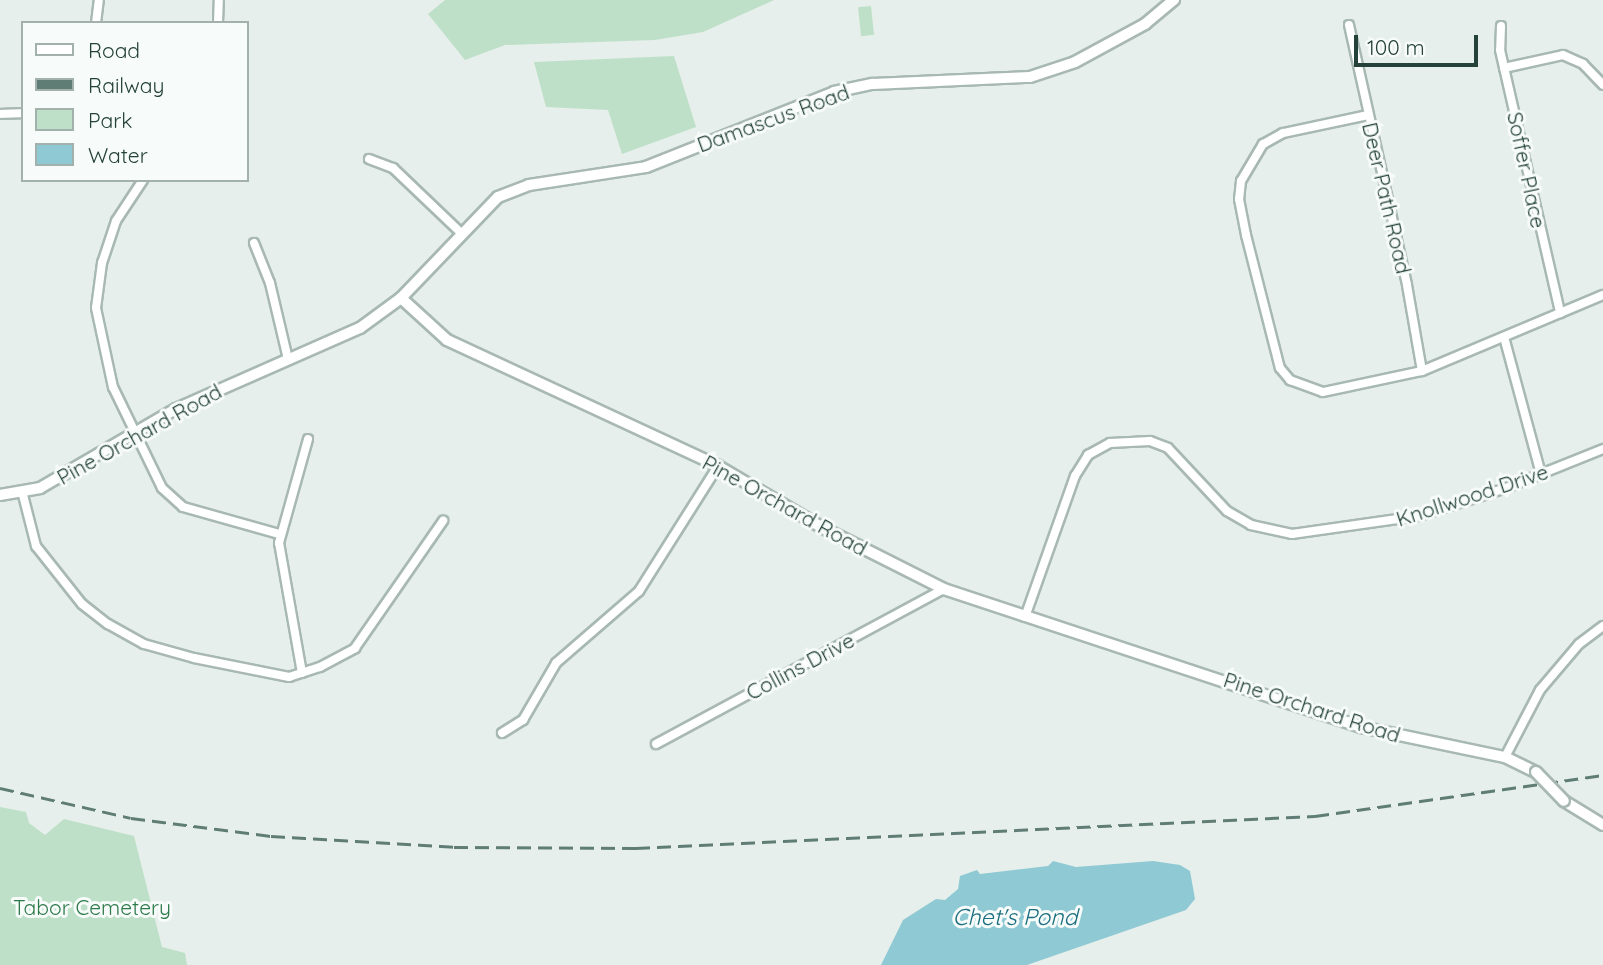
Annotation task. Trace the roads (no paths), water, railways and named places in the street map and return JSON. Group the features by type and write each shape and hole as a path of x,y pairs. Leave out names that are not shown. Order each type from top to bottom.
{"street":[{"path":"96,21 99,0"},
{"path":"218,21 219,0"},
{"name":"Damascus Road","path":"401,298 498,197 529,184 646,167 834,92 873,84 1030,77 1075,62 1145,24 1174,0"},
{"name":"Deer Path Road","path":"1349,25 1408,285 1422,371"},
{"name":"Soffer Place","path":"1501,26 1504,68 1560,313"},
{"path":"1504,68 1563,55 1583,64 1603,85"},
{"path":"0,114 21,113"},
{"path":"1368,115 1307,126 1263,144 1241,181 1239,198 1246,235 1280,368 1290,380 1323,393 1422,371 1603,295"},
{"path":"369,159 393,168 461,233"},
{"path":"142,182 116,221 102,263 96,308 113,387 162,488 183,507 279,534"},
{"path":"254,243 270,283 288,359"},
{"name":"Pine Orchard Road","path":"0,495 40,488 136,436 176,409 360,328 401,298 447,340 718,467 823,528 944,589 1361,727 1505,757 1536,772 1564,801 1603,825"},
{"path":"1504,337 1541,474"},
{"path":"302,673 279,534 308,439"},
{"name":"Knollwood Drive","path":"1026,617 1075,476 1088,455 1110,443 1150,441 1168,448 1227,511 1251,525 1292,534 1419,516 1603,450"},
{"path":"502,733 523,720 556,663 639,591 718,467"},
{"path":"22,491 36,546 82,604 107,624 144,644 250,672 289,677 355,648 443,522"},
{"name":"Collins Drive","path":"656,744 944,589"},
{"path":"1505,757 1540,690 1579,644 1603,626"}],"water":[{"name":"Chet's Pond","path":"1053,861 1076,867 1153,861 1180,865 1190,871 1195,899 1186,910 1027,965 881,965 903,920 936,899 945,900 958,889 960,876 977,870 980,874 1048,866"}],"railway":[{"path":"0,788 131,818 271,836 454,847 636,848 1315,816 1603,775"}],"park label":[{"name":"Tabor Cemetery","path":"92,907"}]}
